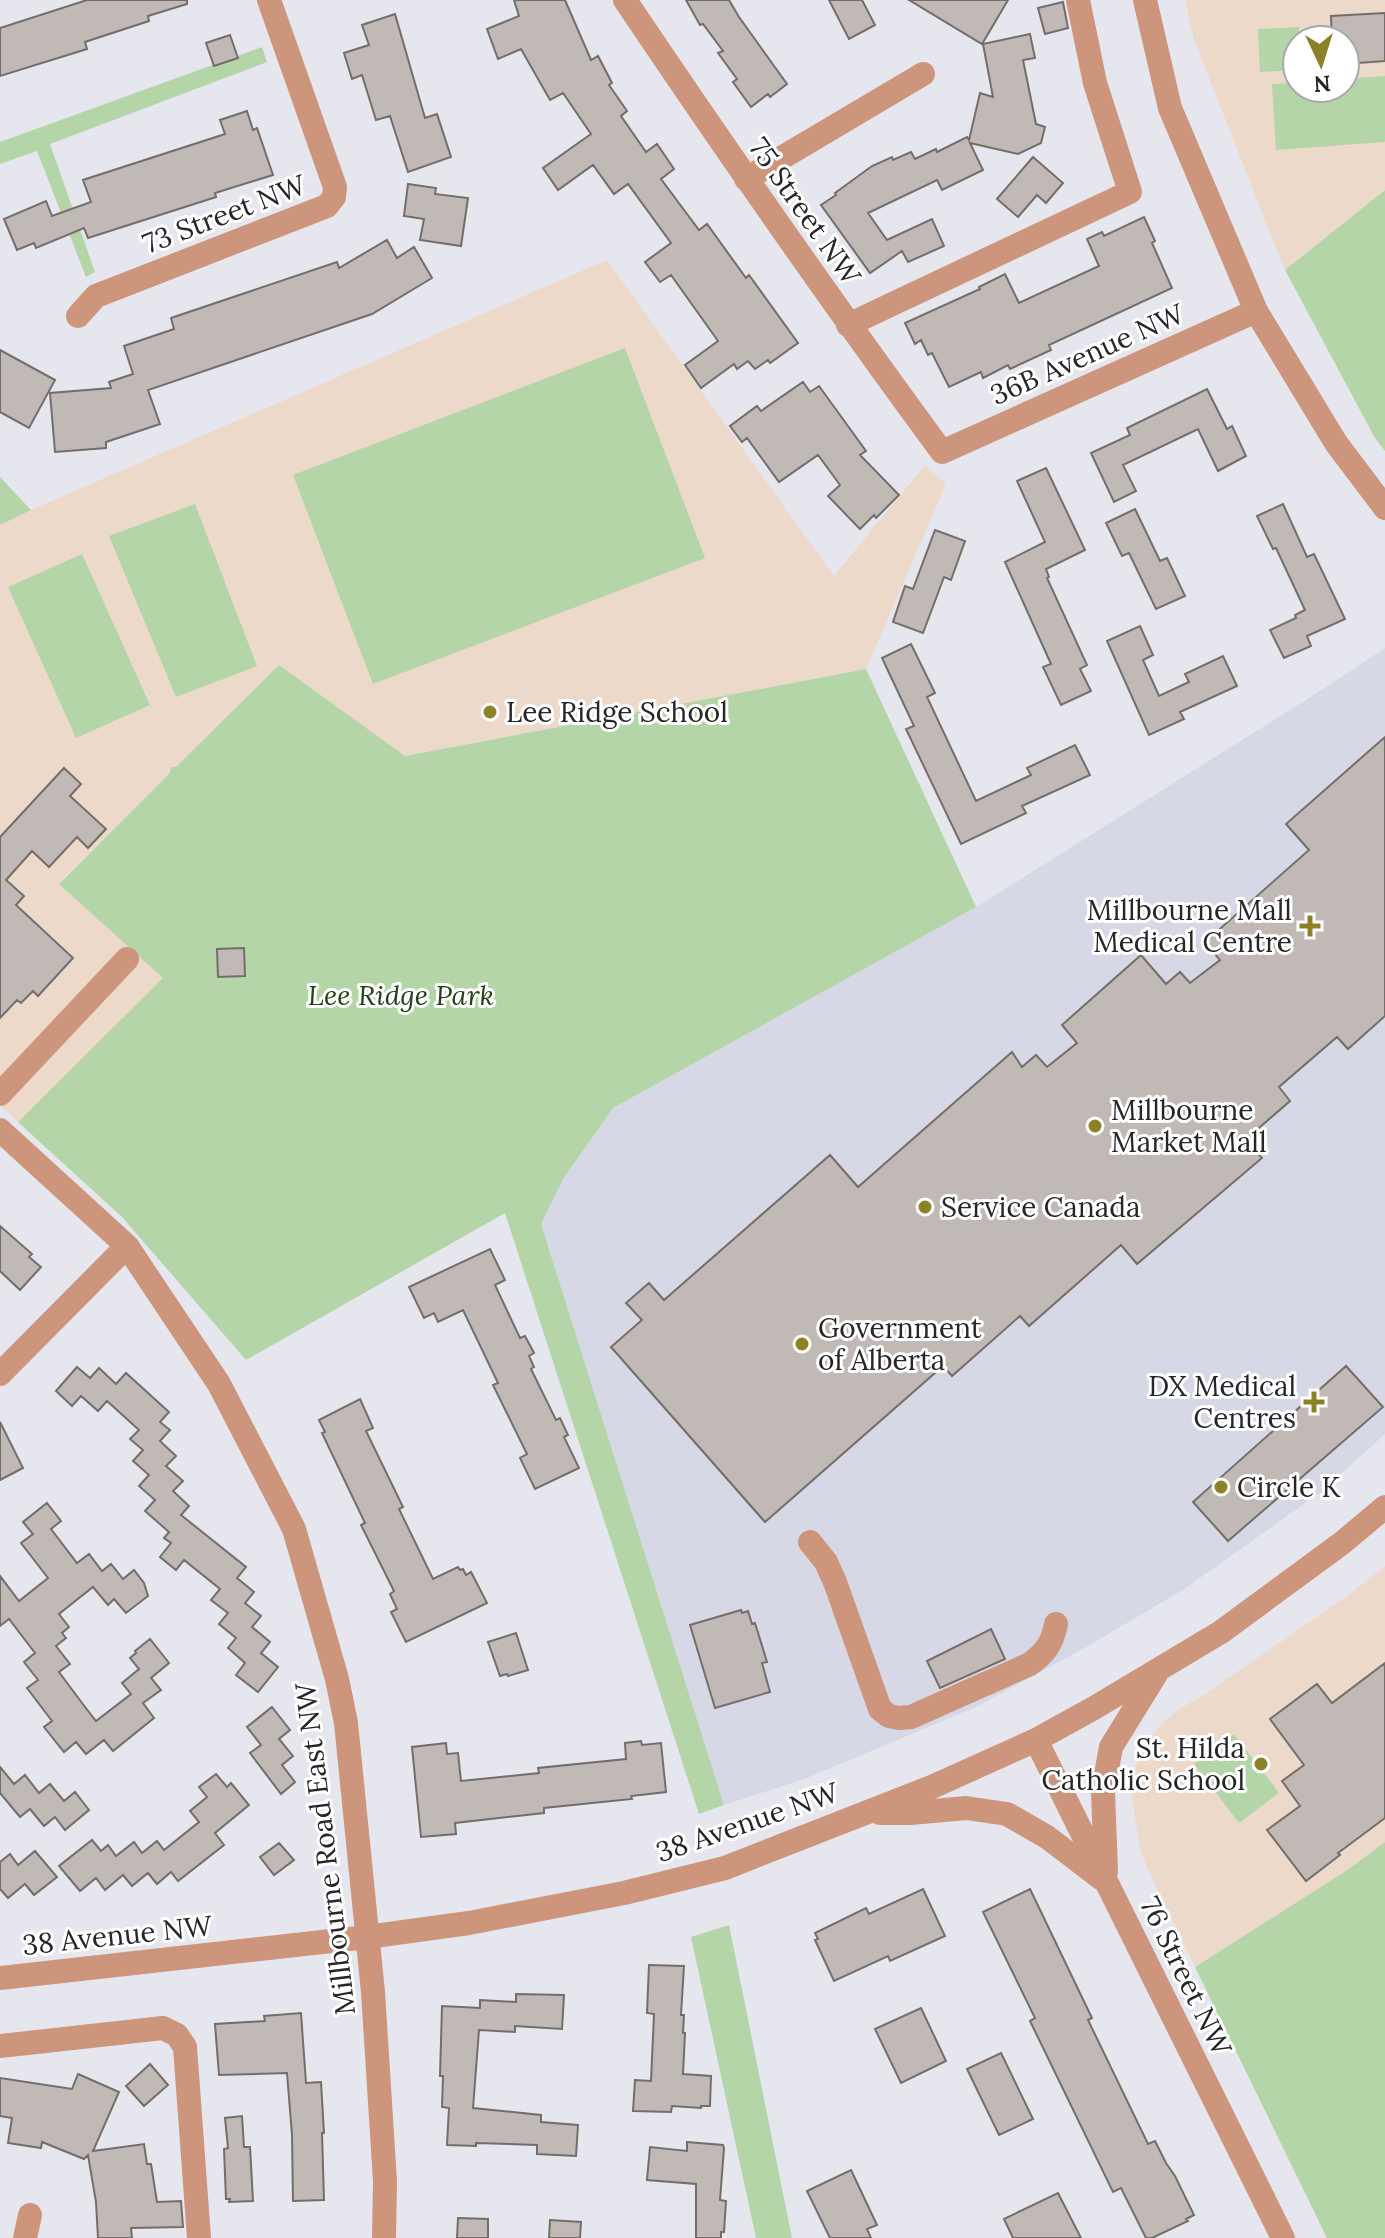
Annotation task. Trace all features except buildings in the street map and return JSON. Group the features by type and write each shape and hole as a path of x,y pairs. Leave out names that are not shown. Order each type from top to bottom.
{"street":[{"name":"73 Street NW","path":"78,316 96,296 332,202 335,187 269,0"},
{"name":"75 Street NW","path":"625,0 848,325 942,452"},
{"path":"848,325 1130,192 1095,83 1078,0"},
{"path":"1145,0 1170,108 1256,311 1336,443 1385,508"},
{"path":"746,179 923,74"},
{"name":"36B Avenue NW","path":"942,452 1256,311"},
{"path":"0,1094 127,959"},
{"name":"Millbourne Road East NW","path":"0,1130 127,1246 219,1384 294,1529 337,1679 346,1723 367,1937 385,2181 384,2238"},
{"path":"0,1374 127,1246"},
{"name":"38 Avenue NW","path":"0,1978 469,1923 717,1870 934,1786 1036,1740 1221,1632 1342,1543 1385,1507"},
{"path":"810,1542 826,1562 855,1641 876,1666 886,1695 898,1710 913,1712 940,1704 1030,1664 1046,1652 1053,1641 1056,1624"},
{"path":"1107,1883 1103,1791 1111,1747 1159,1668"},
{"name":"76 Street NW","path":"1036,1740 1283,2238"},
{"path":"867,1813 966,1808 1007,1814 1047,1837 1107,1883"},
{"path":"0,2046 163,2028 177,2035 185,2047 199,2238"}],"shaded area":[{"path":"1185,0 1385,0 1385,190 1285,270 1194,40"},
{"name":"Lee Ridge School","path":"607,260 834,576 925,465 946,484 866,669 404,756 279,665 59,883 164,978 18,1122 0,1105 0,525"},
{"name":"Millbourne Market Mall","path":"1385,648 1385,1434 1321,1492 1183,1590 1081,1650 976,1707 807,1778 724,1805 541,1224 563,1179 613,1108 976,907"},
{"name":"St. Hilda Catholic School","path":"1385,1566 1385,1842 1346,1871 1195,1967 1140,1848 1132,1798 1134,1773 1140,1756 1162,1723 1178,1710 1350,1594"}],"green space":[{"path":"1281,28 1281,71 1260,72 1258,29"},
{"path":"262,47 267,62 50,144 95,272 86,277 37,151 0,164 0,142"},
{"path":"1385,76 1385,142 1276,150 1272,84 1281,84 1281,104 1361,104 1361,78"},
{"path":"1385,190 1385,451 1375,438 1285,270"},
{"path":"625,348 705,558 373,684 293,475"},
{"path":"0,477 31,510 0,525"},
{"path":"195,504 257,666 176,697 109,536"},
{"path":"82,554 150,705 76,738 8,587"},
{"name":"Lee Ridge Park","path":"279,665 405,756 866,669 976,907 613,1108 563,1179 541,1224 724,1805 699,1814 505,1213 246,1360 122,1217 18,1122 163,978 59,884 170,773 171,767 176,767"},
{"path":"1234,1734 1279,1793 1239,1823 1194,1764"},
{"path":"1385,1842 1385,2238 1327,2238 1195,1967 1346,1871"},
{"path":"729,1925 792,2238 756,2238 691,1937"}],"place":[{"name":"Lee Ridge School","path":"490,712"},
{"name":"Millbourne Mall Medical Centre","path":"1310,926"},
{"name":"Millbourne Market Mall","path":"1095,1126"},
{"name":"Service Canada","path":"925,1207"},
{"name":"Government of Alberta","path":"802,1344"},
{"name":"DX Medical Centres","path":"1314,1402"},
{"name":"Circle K","path":"1221,1487"},
{"name":"St. Hilda Catholic School","path":"1261,1764"}]}
